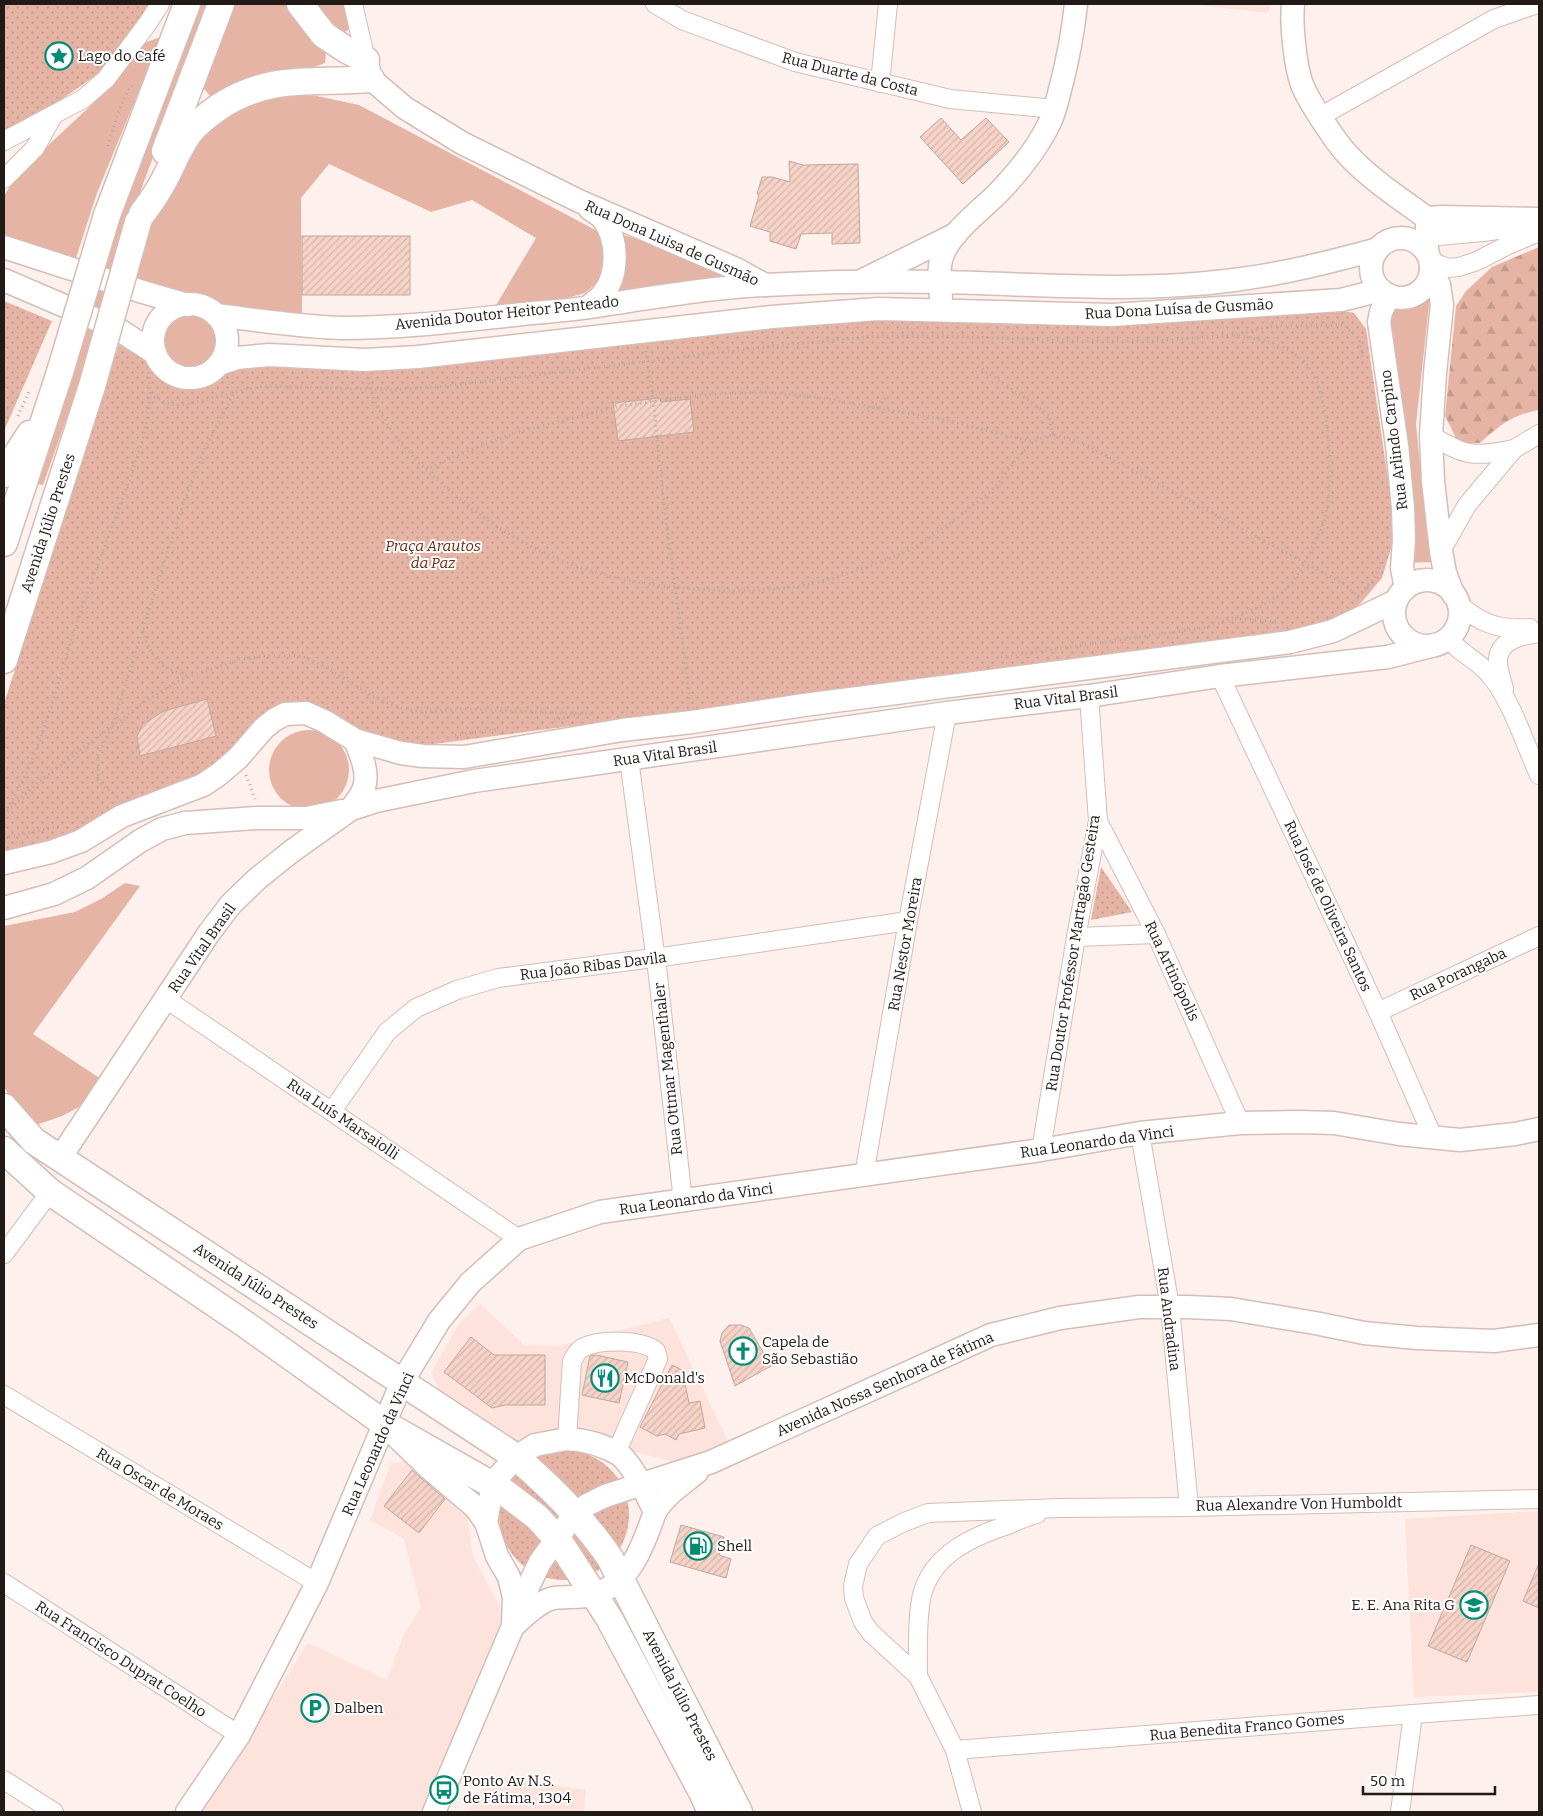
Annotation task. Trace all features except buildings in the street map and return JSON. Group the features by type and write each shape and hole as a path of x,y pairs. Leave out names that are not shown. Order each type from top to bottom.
{"highway":[{"path":"4,542 60,372 107,215 187,4"},
{"path":"140,218 221,4"},
{"path":"140,218 159,189 181,145 191,131 207,115 232,99 255,88 284,82 340,82 368,69 345,49 324,35 300,4"},
{"name":"Avenida Júlio Prestes","path":"4,660 92,386 140,218"},
{"path":"4,474 50,402"},
{"name":"Avenida Júlio Prestes","path":"4,1107 34,1141 516,1457 553,1490 596,1537 610,1558 739,1812"},
{"path":"4,1150 50,1192 242,1322 385,1424 493,1487"},
{"path":"4,1171 22,1183 50,1192"},
{"name":"Avenida Júlio Prestes","path":"493,1487 503,1491 537,1516 556,1538 614,1626 711,1812"}],"main road":[{"path":"219,364 237,358 269,356 365,360 418,357 772,317 878,309 942,309 939,282 941,259 948,245 956,234 1001,190 1030,156 1048,126 1055,109 1068,58 1076,4"},
{"path":"1293,4 1294,46 1303,86 1346,153 1380,185 1426,246 1439,285 1442,305 1431,435 1433,481 1441,552 1445,573 1456,598 1460,612 1459,621 1455,630 1442,642 1424,646 1414,644 1398,631 1394,622 1393,611 1401,595 1422,581 1431,581 1447,588 1456,598"},
{"path":"368,69 405,108 462,143 580,201 603,218 613,241 616,263 603,294 588,307"},
{"name":"Rua Dona Luisa de Gusmão","path":"580,201 736,269 766,285"},
{"path":"1426,246 1407,238 1396,238 1386,242 1378,249 1372,259 1371,270 1374,281 1385,293 1398,297 1408,297 1424,287 1429,278 1426,246 1443,217 1539,219"},
{"path":"860,281 956,234"},
{"path":"4,247 143,292 188,305 206,308 216,315 222,323 227,339 225,355 211,372 200,377 178,376 168,371 160,363 150,361 116,328 4,280"},
{"name":"Rua Dona Luísa de Gusmão","path":"766,285 860,281 1120,286 1191,284 1234,281 1310,268 1378,249"},
{"path":"766,285 772,317"},
{"name":"Avenida Doutor Heitor Penteado","path":"216,315 350,328 459,322 766,285"},
{"name":"Rua Dona Luísa de Gusmão","path":"942,309 1112,315 1341,300 1385,293"},
{"name":"Rua Arlindo Carpino","path":"1385,293 1379,322 1399,472 1404,540 1401,595"},
{"path":"150,361 154,334 162,318 172,310 188,305"},
{"name":"Rua Vital Brasil","path":"355,740 401,753 423,756 464,756 622,730 1290,642 1333,631 1360,603 1401,595"},
{"name":"Rua Vital Brasil","path":"60,1158 209,933 231,904 292,851 351,809 376,801 474,780 947,713 1089,696 1220,676 1388,657 1442,642"},
{"path":"4,863 51,852 81,841 122,816 203,785 238,758 264,728 285,714 306,713 324,721 355,740 363,760 364,789 351,809 306,818 258,818 185,823 162,829 140,841 87,878 54,894 4,908"},
{"name":"Rua Leonardo da Vinci","path":"187,1812 239,1734 317,1583 402,1382 438,1321 470,1283 519,1239 600,1212 1041,1150 1140,1133 1240,1123 1298,1122 1334,1123 1399,1134 1460,1140 1515,1134 1539,1129"},
{"name":"Avenida Nossa Senhora de Fátima","path":"434,1812 513,1626 527,1588 540,1562 574,1514 605,1496 711,1462 991,1336 1060,1318 1121,1309 1170,1306 1231,1309 1364,1332 1417,1338 1494,1341 1539,1335"},
{"path":"385,1424 428,1467 475,1507 486,1522 496,1556 509,1577 514,1597 513,1626"},
{"name":"Avenida Nossa Senhora de Fátima","path":"493,1487 504,1469 516,1457 535,1445 567,1439 580,1439 602,1446 618,1455 650,1467 671,1468 711,1462"},
{"path":"618,1455 647,1494 655,1512"},
{"path":"513,1626 534,1608 554,1598 573,1598 593,1594 608,1588 620,1579 635,1562 659,1505 672,1491 711,1462"},
{"path":"486,1522 493,1487"}],"street":[{"path":"4,141 83,99 106,79 160,4"},
{"path":"353,4 368,69"},
{"name":"Rua Duarte da Costa","path":"655,4 682,20 795,62 950,99 1055,109"},
{"path":"880,82 888,4"},
{"path":"1321,116 1496,11 1538,4"},
{"path":"4,179 35,148 53,116"},
{"path":"1426,246 1539,223"},
{"path":"1426,246 1448,268 1459,267 1477,261 1539,232"},
{"path":"1441,552 1467,505 1514,449 1539,434"},
{"path":"1431,435 1451,448 1470,454 1489,454 1514,449"},
{"path":"1456,598 1470,614 1488,624 1507,629 1539,627"},
{"path":"1506,700 1498,657 1503,647 1515,637 1539,633"},
{"path":"1442,642 1454,645 1488,672 1506,700 1539,775"},
{"name":"Rua José de Oliveira Santos","path":"1220,676 1378,1012 1433,1137"},
{"name":"Rua Doutor Professor Martagão Gesteira","path":"1041,1150 1076,937 1098,822 1089,696"},
{"name":"Rua Nestor Moreira","path":"864,1175 908,921 947,713"},
{"name":"Rua Ottmar Magenthaler","path":"628,759 655,958 682,1201"},
{"name":"Rua Artinópolis","path":"1098,822 1156,934 1240,1123"},
{"name":"Rua João Ribas Davila","path":"332,1111 387,1032 416,1008 457,990 498,978 655,958 908,921"},
{"path":"1076,937 1156,934"},
{"name":"Rua Porangaba","path":"1378,1012 1539,936"},
{"name":"Rua Luís Marsaiolli","path":"166,999 519,1239"},
{"name":"Rua Andradina","path":"1140,1133 1170,1306 1189,1507"},
{"path":"4,1254 50,1192"},
{"path":"567,1439 572,1361 577,1353 583,1348 616,1340 649,1345 656,1351 658,1360 618,1455"},
{"name":"Rua Oscar de Moraes","path":"4,1395 317,1583"},
{"name":"Rua Alexandre Von Humboldt","path":"972,1812 955,1750 918,1676 871,1633 863,1622 854,1598 853,1586 858,1564 877,1536 902,1523 928,1513 1059,1508 1539,1499"},
{"name":"Rua Alexandre Von Humboldt","path":"918,1676 920,1606 924,1590 943,1558 957,1547 993,1529 1059,1508"},
{"name":"Rua Francisco Duprat Coelho","path":"4,1583 239,1734"},
{"name":"Rua Benedita Franco Gomes","path":"955,1750 1539,1706"},
{"path":"1400,1812 1413,1714"},
{"path":"4,1780 54,1812"}],"path":[{"path":"151,394 172,406 189,404 247,388 268,386 370,390 446,386 765,347 877,336 942,336 1072,341 1157,341 1233,335 1273,326 1343,325 1359,339 1364,367"},
{"path":"644,332 646,362 653,401 662,489 686,668"},
{"path":"1233,335 1265,340 1287,349 1308,365 1319,385 1325,411 1330,478 1325,517 1319,533 1288,588 1275,597 1234,618 1286,623"},
{"path":"365,360 370,390 391,429 425,469 461,501 507,534 564,563 628,581 682,588 742,592 778,589 818,582 895,556 930,537 991,492 1025,449 1034,442 1053,435 1086,445 1304,562 1346,585 1360,603 1380,568 1382,554"},
{"path":"4,812 15,797 44,728 78,618 141,448 150,410 150,361"},
{"path":"978,366 1048,414 1053,435"},
{"path":"18,417 32,383"},
{"path":"112,726 184,501 206,446 234,392"},
{"path":"425,469 518,432 620,406 701,395 761,392 814,397 936,418 1034,442"},
{"path":"868,411 885,398"},
{"path":"142,630 148,648 158,664 189,677"},
{"path":"238,758 256,800 258,818"},
{"path":"108,802 116,797"},
{"path":"4,838 66,824"}],"shaded area":[{"path":"1190,4 1270,4 1268,13"},
{"path":"480,1304 524,1345 559,1346 669,1318 728,1441 678,1463 636,1452 589,1428 544,1433 519,1443 441,1395 431,1372 459,1324"},
{"path":"408,1461 467,1513 473,1557 504,1614 426,1812 201,1812 308,1643 387,1680 404,1634 421,1607 404,1539 370,1520 391,1463"},
{"name":"E. E. Ana Rita G","path":"1539,1511 1539,1692 1414,1697 1405,1519"},
{"path":"490,1775 586,1790 584,1812 468,1812"}],"green space":[{"name":"Lago do Café","path":"4,4 149,4 129,39 99,73 48,109 4,131"},
{"path":"198,4 210,4 139,195 83,372 43,485 36,484 125,195"},
{"path":"235,4 291,4 298,21 326,52 325,63 314,67 278,72 213,99 204,89"},
{"path":"311,4 348,4 354,26 345,32 330,26"},
{"path":"161,37 97,193 75,261 4,234 4,196 10,186 42,151 114,84 138,45"},
{"path":"282,96 317,96 359,105 603,234 607,262 599,281 585,293 560,300 495,307 536,238 472,200 431,212 329,164 301,198 302,315 233,310 199,303 170,295 135,277 148,228 194,142 240,107"},
{"path":"620,234 666,248 738,283 613,295 622,274 627,253"},
{"path":"1539,247 1539,410 1514,418 1480,443 1464,443 1456,438 1445,416 1456,306 1466,291 1492,267"},
{"path":"1430,296 1416,424 1423,495 1434,562 1406,563 1385,319 1392,308"},
{"path":"4,301 52,321 4,431"},
{"path":"184,309 196,309 213,318 220,329 222,341 220,353 213,364 196,373 184,373 172,368 163,359 158,347 158,335 163,323 172,314"},
{"name":"Praça Arautos da Paz","path":"1337,310 1354,313 1366,329 1392,507 1393,542 1382,578 1360,604 1331,623 1289,632 434,744 401,746 370,737 315,705 243,739 206,772 51,842 4,852 4,704 121,338 145,359 155,375 169,384 187,388 225,372 249,365 276,365 341,371 411,368 832,322"},
{"path":"301,730 317,730 338,741 349,762 349,778 338,799 317,810 301,810 287,804 275,792 269,778 269,762 275,748 287,736"},
{"path":"1101,867 1132,912 1091,920"},
{"path":"125,883 140,886 33,1034 104,1081 85,1104 62,1116 36,1125 11,1098 4,1087 4,926 75,912 101,899"},
{"path":"564,1450 577,1451 589,1455 610,1469 624,1490 628,1502 628,1528 624,1540 610,1561 589,1575 577,1579 564,1580 551,1579 539,1575 518,1561 504,1540 500,1528 499,1515 500,1502 504,1490 518,1469 539,1455 551,1451"}],"place":[{"name":"Lago do Café","path":"59,56"},
{"name":"Capela de São Sebastião","path":"743,1351"},
{"name":"McDonald's","path":"605,1378"},
{"name":"Shell","path":"698,1546"},
{"name":"E. E. Ana Rita G","path":"1474,1605"},
{"name":"Dalben","path":"315,1708"},
{"name":"Ponto Av N.S. de Fátima, 1304","path":"444,1790"}]}
